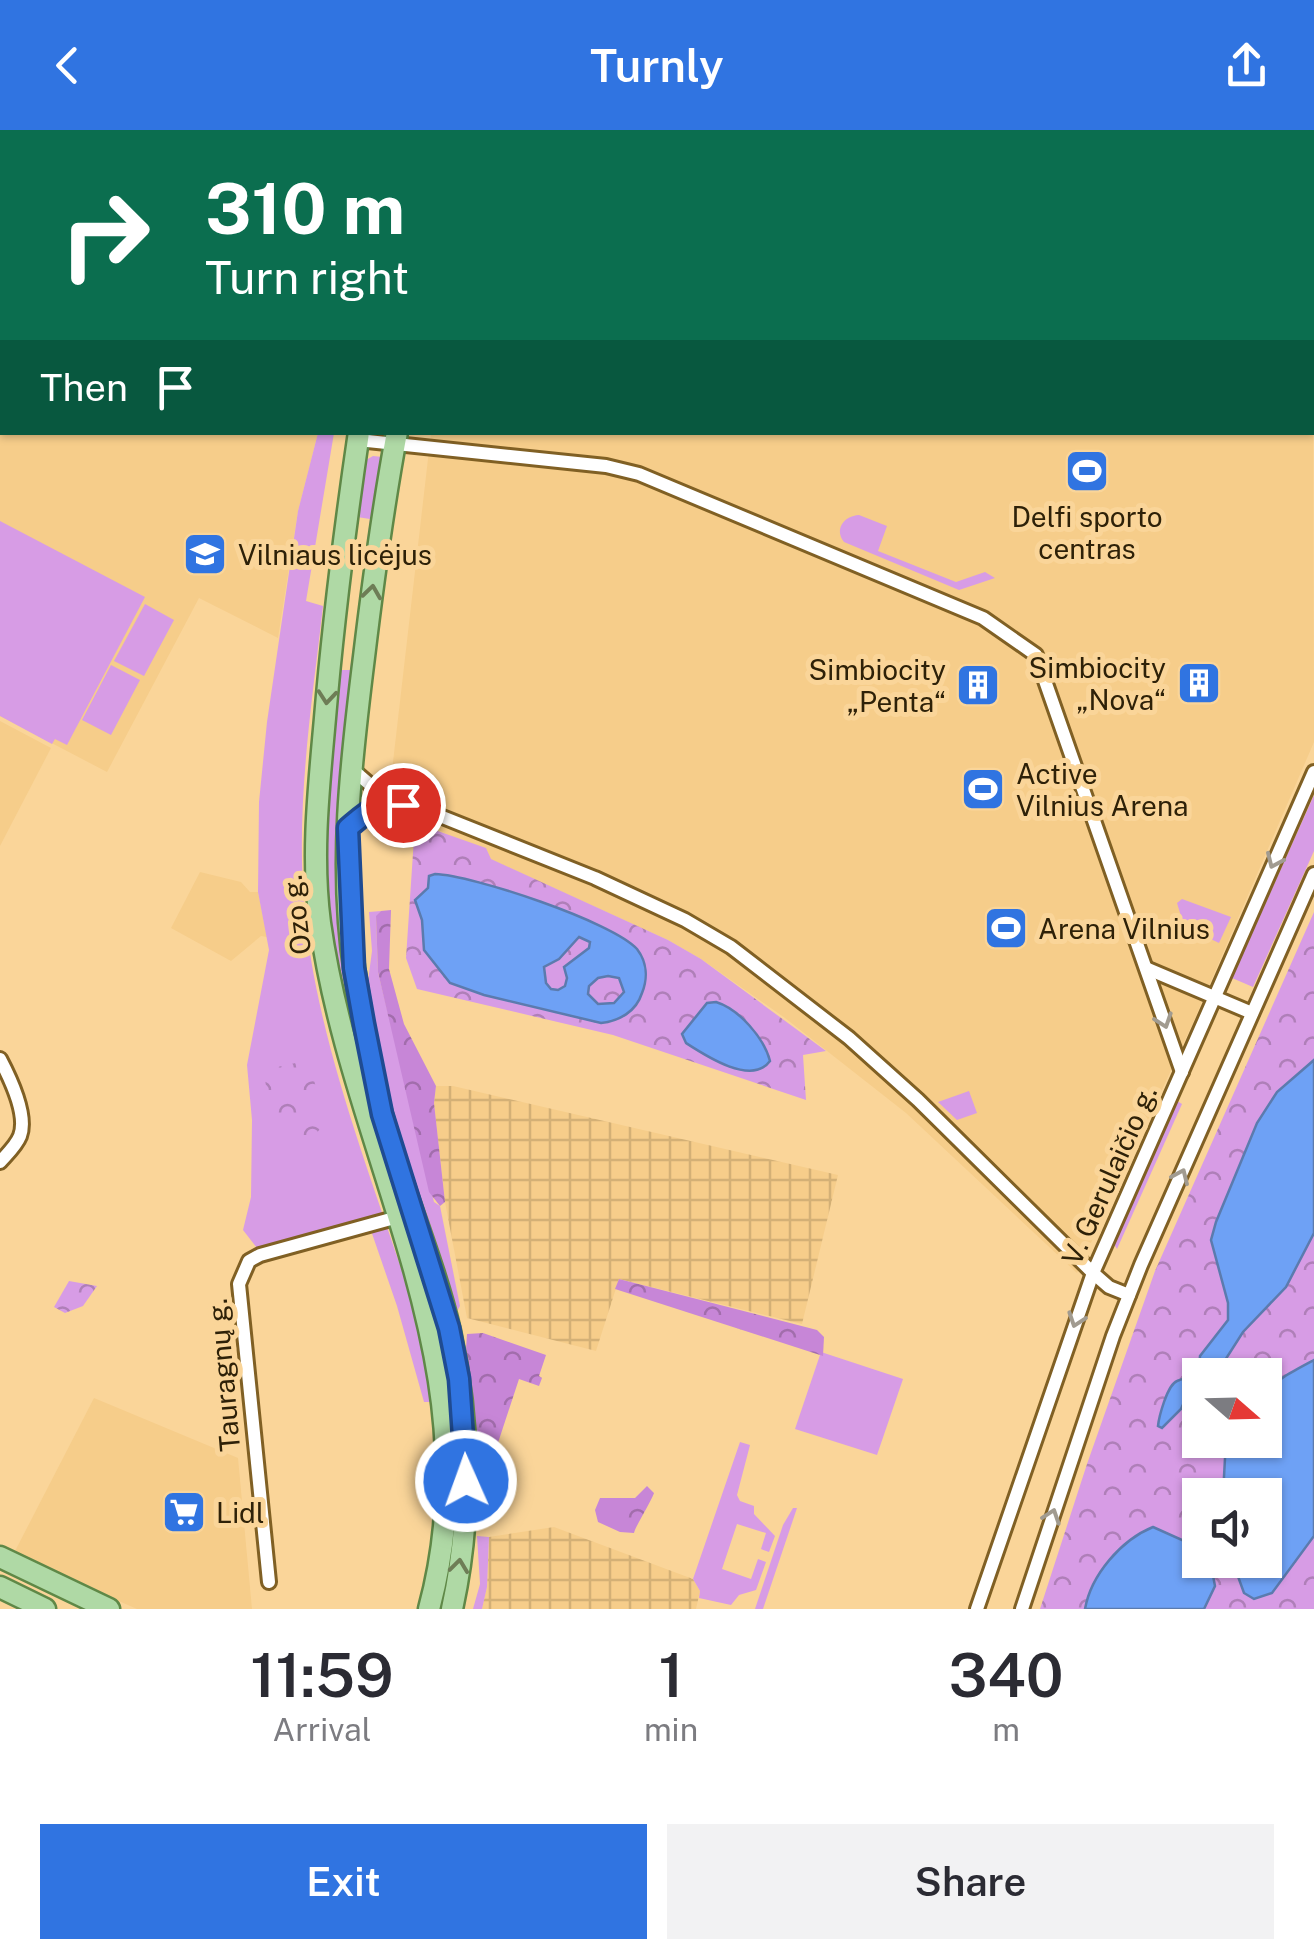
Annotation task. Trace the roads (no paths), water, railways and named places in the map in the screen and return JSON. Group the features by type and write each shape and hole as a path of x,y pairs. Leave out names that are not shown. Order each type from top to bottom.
{"main road":[{"name":"Ozo g.","path":"358,436 344,526 321,757 316,835 319,904 343,1033 426,1308 446,1417 446,1527 428,1609"},
{"name":"Ozo g.","path":"396,438 373,584 352,769 348,828 354,968 382,1114 449,1328 459,1379 466,1481 462,1550 452,1609"},
{"path":"0,1557 109,1609"},
{"path":"0,1587 45,1609"}],"street":[{"name":"Ozo g.","path":"358,436 396,438"},
{"path":"396,438 606,466 639,474 983,618 1036,655 1182,1072"},
{"path":"352,769 390,802 440,816 596,878 685,920 731,947 849,1038 918,1100 1092,1273 1109,1287 1130,1295"},
{"name":"V. Gerulaičio g.","path":"978,1609 1092,1273 1314,772"},
{"path":"348,828 376,806 390,802"},
{"path":"1022,1609 1130,1295 1314,874"},
{"path":"1148,969 1252,1013"},
{"path":"0,1059 22,1120 22,1132 0,1162"},
{"name":"Tauragnų g.","path":"268,1582 243,1336 239,1284 243,1271 249,1261 260,1255 398,1217"}],"water":[{"path":"429,876 453,876 509,891 623,938 637,949 645,965 645,982 636,1005 626,1014 601,1023 450,983 424,950 422,920 415,900 428,888","holes":["579,937 590,942 589,948 564,967 565,986 551,989 544,967 559,959","608,976 619,978 624,992 614,1003 598,1004 588,994 589,986"]},
{"path":"716,1002 742,1018 756,1034 770,1061 762,1068 741,1070 686,1043 682,1034 707,1003"},
{"path":"1314,1060 1314,1233 1286,1287 1243,1332 1226,1358 1200,1358 1228,1320 1228,1303 1211,1240 1216,1222 1257,1123 1277,1092"},
{"path":"1314,1360 1314,1536 1272,1593 1254,1599 1244,1593 1239,1578 1282,1578 1282,1478 1224,1478 1225,1458 1282,1458 1282,1379"},
{"path":"1182,1380 1182,1407 1162,1428 1158,1426 1164,1402 1177,1381"},
{"path":"1153,1527 1182,1540 1182,1578 1213,1578 1215,1586 1204,1609 1085,1609 1088,1596 1109,1560"}],"place":[{"name":"Delfi sporto centras","path":"1087,471"},
{"name":"Vilniaus licėjus","path":"205,554"},
{"name":"Simbiocity „Nova“","path":"1199,683"},
{"name":"Simbiocity „Penta“","path":"978,685"},
{"name":"Active Vilnius Arena","path":"983,789"},
{"name":"Arena Vilnius","path":"1006,928"},
{"name":"Lidl","path":"184,1512"}]}
